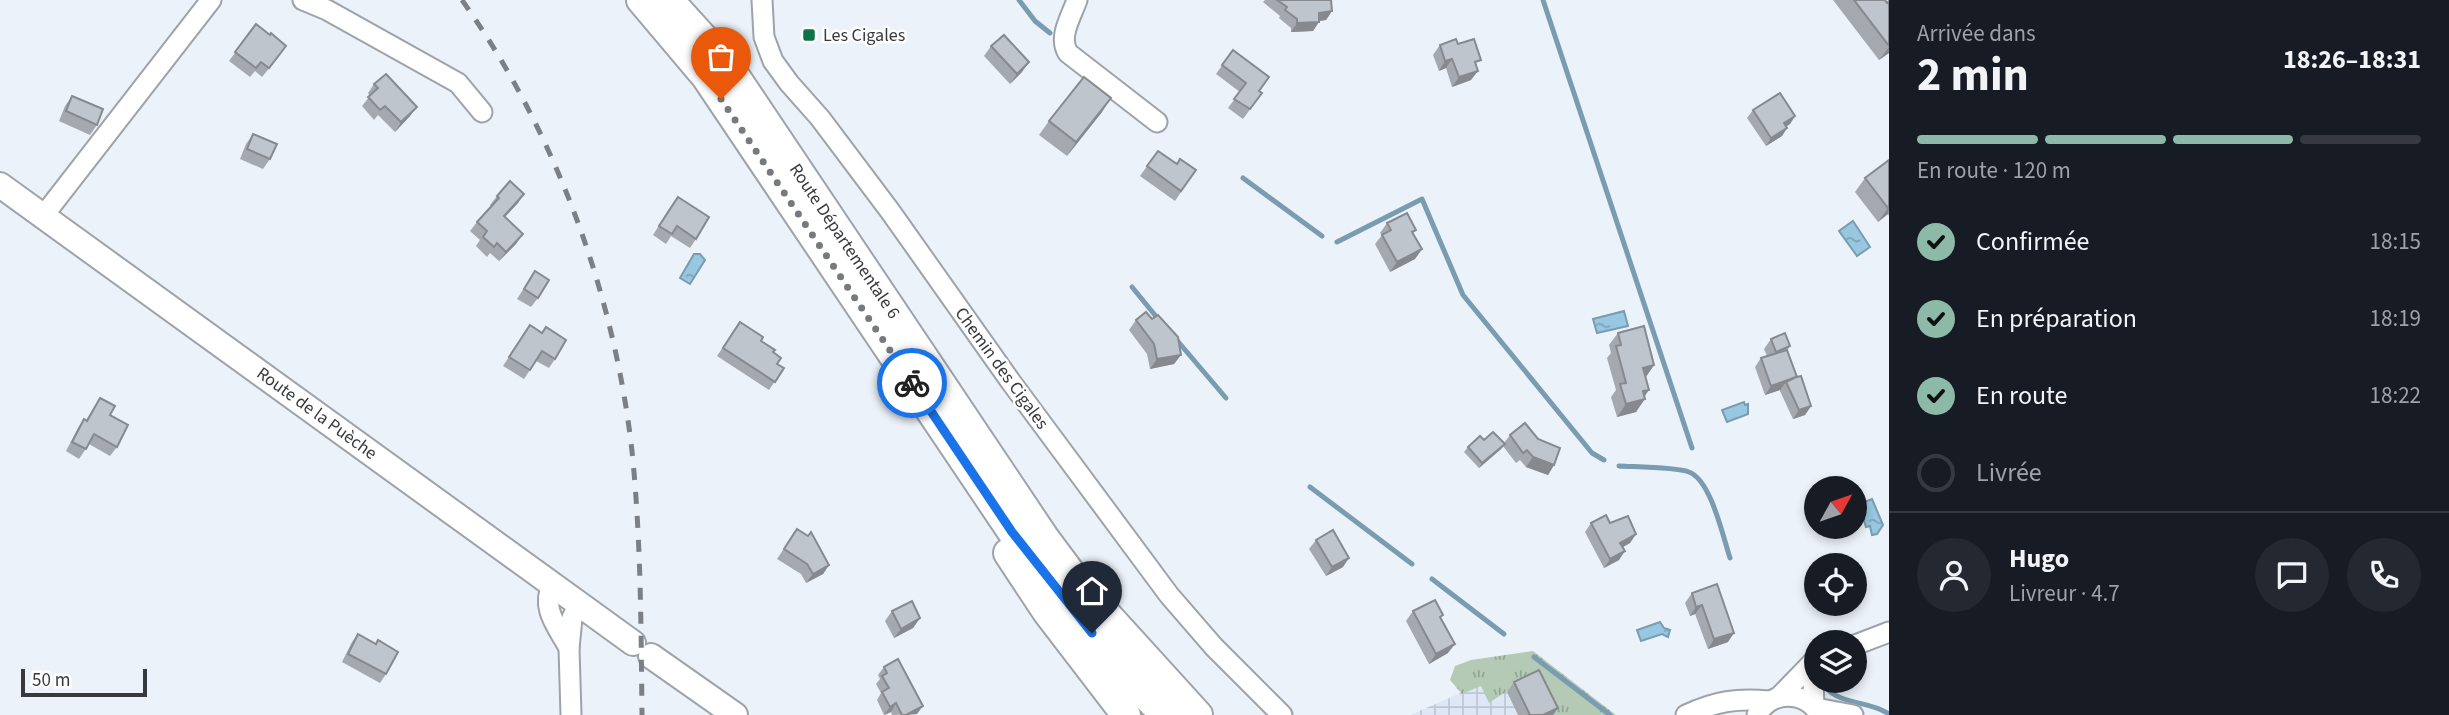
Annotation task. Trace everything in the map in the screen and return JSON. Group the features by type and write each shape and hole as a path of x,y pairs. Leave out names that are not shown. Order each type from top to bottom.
{"highway":[{"name":"Route Départementale 6","path":"641,0 706,77 1012,532 1124,674 1165,715"},
{"name":"Route Départementale 6","path":"669,0 727,64 1036,525 1079,584 1198,715"},
{"path":"900,365 1004,547 1055,623 1126,715"},
{"path":"1079,584 1217,715"}],"main road":[{"name":"Route de la Puèche","path":"0,185 735,715"}],"street":[{"path":"44,215 211,0"},
{"path":"303,0 327,10 458,83 482,112"},
{"name":"Chemin des Cigales","path":"762,0 764,37 773,61 789,83 820,118 890,211 1011,382 1169,595 1214,647 1282,715"},
{"path":"1077,0 1064,37 1068,54 1157,122"},
{"path":"553,583 548,594 548,607 569,649"},
{"path":"572,715 569,649 572,618 579,603"},
{"path":"1867,640 1889,632"},
{"path":"1768,704 1804,670"},
{"path":"1687,715 1703,707 1734,699 1768,704 1797,697 1817,710 1853,715"},
{"path":"1687,715 1710,711 1731,715"}],"shaded area":[{"path":"1534,661 1605,715 1410,715"}],"green space":[{"path":"1533,651 1616,715 1550,715 1533,679 1489,703 1481,686 1462,694 1450,680 1455,666 1471,660"}],"water":[{"path":"1853,221 1870,247 1857,256 1839,231"},
{"path":"694,254 700,254 705,260 690,284 680,278"},
{"path":"1624,311 1628,326 1597,333 1593,319"},
{"path":"1744,402 1745,405 1748,404 1748,414 1727,422 1722,410"},
{"path":"1872,499 1883,525 1877,534 1872,535 1870,526 1867,527 1867,501"},
{"path":"1660,622 1664,628 1670,630 1668,637 1662,634 1641,641 1637,630"}],"building":[{"path":"1277,0 1331,0 1332,11 1319,13 1319,22 1297,23 1297,19 1285,10 1287,7"},
{"path":"1854,0 1889,1 1889,46"},
{"path":"256,24 286,46 269,68 261,62 256,68 235,52"},
{"path":"1004,35 1029,62 1017,74 991,46"},
{"path":"1456,39 1458,44 1474,39 1481,60 1475,62 1478,71 1459,77 1452,59 1445,61 1440,45"},
{"path":"1233,50 1269,77 1259,91 1262,93 1250,109 1234,99 1246,83 1222,65"},
{"path":"386,74 417,107 401,122 385,106 380,110 368,97 378,88 374,84"},
{"path":"1084,77 1111,98 1076,142 1049,121"},
{"path":"1780,93 1795,116 1784,123 1787,128 1771,138 1753,110"},
{"path":"72,96 103,109 97,125 66,111"},
{"path":"253,134 277,144 270,159 247,149"},
{"path":"1158,151 1177,164 1180,159 1196,170 1181,191 1147,166"},
{"path":"1889,160 1889,207 1888,208 1865,178"},
{"path":"510,181 524,194 504,216 523,234 506,252 497,243 494,247 483,237 487,231 477,222"},
{"path":"678,197 709,217 696,239 677,226 672,234 659,226"},
{"path":"1407,213 1416,230 1412,232 1422,249 1397,262 1382,235 1391,230 1387,223"},
{"path":"535,271 549,280 538,298 524,289"},
{"path":"1146,312 1152,319 1158,315 1178,337 1181,355 1157,359 1154,344 1136,320"},
{"path":"740,322 763,337 761,341 775,350 773,352 781,358 777,364 784,368 775,382 723,348"},
{"path":"530,325 542,333 546,327 566,340 555,359 542,351 530,370 509,357"},
{"path":"1644,326 1654,365 1643,368 1649,390 1643,391 1645,399 1626,404 1620,384 1626,383 1616,346 1621,345 1618,333"},
{"path":"1785,333 1790,346 1776,352 1771,339"},
{"path":"1787,350 1797,377 1801,376 1811,406 1799,410 1786,382 1796,377 1771,386 1761,358"},
{"path":"100,398 115,406 110,415 128,425 117,447 94,434 86,449 72,442 84,419 87,421"},
{"path":"1525,423 1538,439 1560,448 1554,465 1533,457 1527,450 1523,453 1510,435"},
{"path":"1493,432 1505,444 1482,463 1468,447 1480,436 1484,440"},
{"path":"1606,515 1610,523 1628,516 1636,534 1620,543 1625,551 1610,559 1591,523"},
{"path":"797,529 808,536 811,532 829,565 813,574 807,564 784,549"},
{"path":"1333,530 1349,558 1332,567 1316,540"},
{"path":"1717,584 1734,633 1714,639 1702,605 1696,607 1692,593"},
{"path":"1435,600 1443,615 1440,617 1455,644 1436,654 1413,611"},
{"path":"912,601 920,618 901,629 892,611"},
{"path":"358,634 376,644 378,640 398,652 386,674 348,654"},
{"path":"898,659 923,706 906,715 902,715 896,703 890,707 882,692 889,688 882,676 887,673 884,667"},
{"path":"1539,670 1558,708 1543,715 1530,715 1514,682"}],"waterway":[{"path":"1019,0 1035,21 1050,33"},
{"path":"1543,0 1692,448"},
{"path":"1243,178 1322,236"},
{"path":"1337,242 1422,199 1463,295 1592,453 1604,460"},
{"path":"1132,287 1159,320"},
{"path":"1175,338 1226,398"},
{"path":"1619,466 1675,469 1697,477 1710,497 1730,558"},
{"path":"1310,487 1412,564"},
{"path":"1432,579 1504,634"},
{"path":"1534,657 1610,715"},
{"path":"1833,693 1889,714"}],"railway":[{"path":"462,0 495,50 552,158 595,273 611,332 623,391 635,484 642,715"}],"way so far":[{"path":"721,99 912,383"}],"place":[{"name":"Les Cigales","path":"809,35"}],"route":[{"path":"912,383 1012,532 1092,633"}]}
